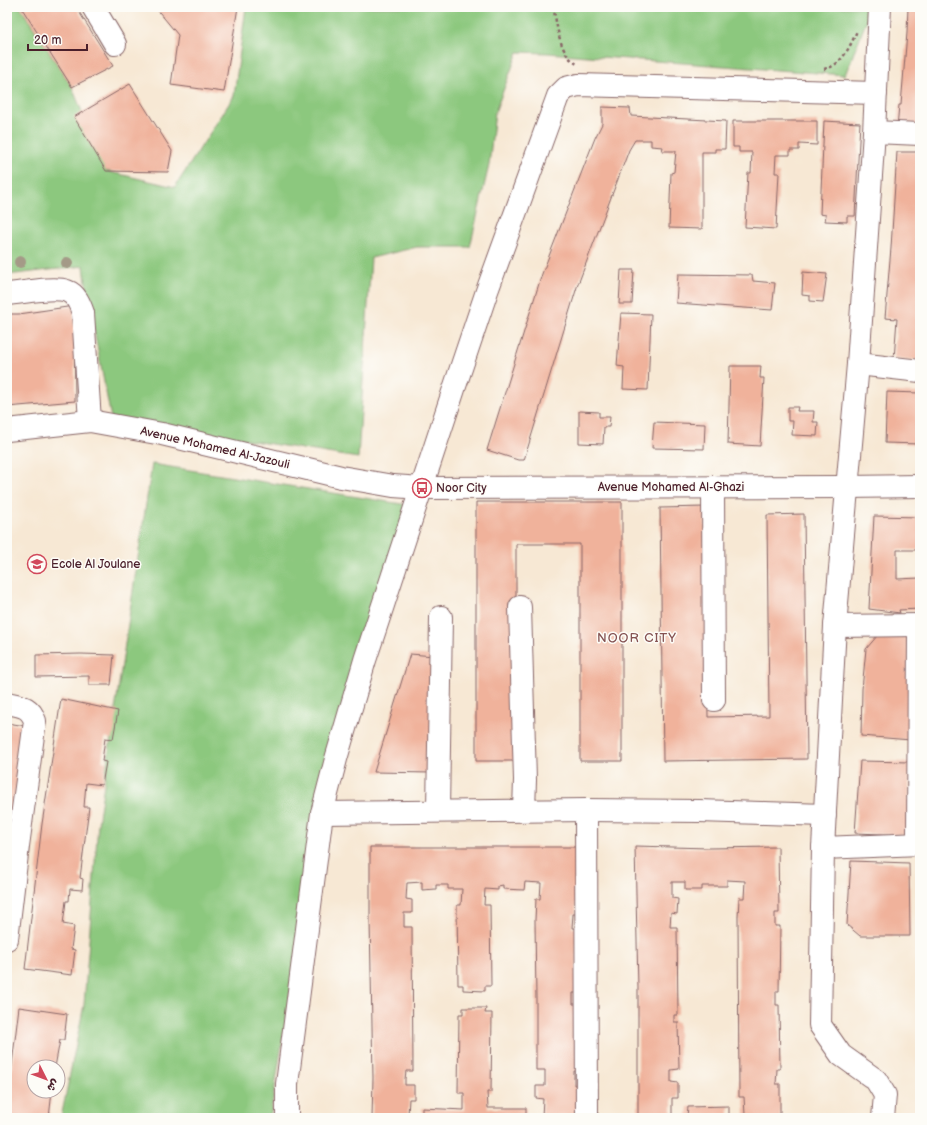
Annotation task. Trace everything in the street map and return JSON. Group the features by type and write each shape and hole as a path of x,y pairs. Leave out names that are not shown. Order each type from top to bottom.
{"street":[{"path":"93,7 116,44"},
{"path":"880,7 874,132 858,364 835,626 825,815 820,1025 841,1055 876,1080 885,1095 883,1118"},
{"path":"287,1118 287,1084 322,813 365,660 454,389 498,261 558,96 566,88 578,85 876,93"},
{"path":"874,132 920,134"},
{"path":"7,294 56,289 68,291 80,302 83,313 90,421"},
{"path":"858,364 920,371"},
{"name":"Avenue Mohamed Al-Jazouli","path":"7,430 90,421 162,434 341,477 393,486 422,488"},
{"name":"Avenue Mohamed Al-Ghazi","path":"422,488 920,486"},
{"path":"713,487 714,700"},
{"path":"520,607 525,780 524,810"},
{"path":"438,812 442,617"},
{"path":"824,848 919,844 919,625 835,626"},
{"path":"7,703 25,706 33,714 35,721 7,939"},
{"path":"322,813 586,810 699,811 825,815"},
{"path":"586,810 587,1118"}],"path":[{"path":"554,7 562,47 571,60 582,67"},
{"path":"817,71 832,68 848,51 858,29"}],"green space":[{"path":"7,7 20,7 72,87 106,171 175,187 234,96 246,7 872,7 845,75 518,52 495,112 489,165 470,247 417,247 371,258 358,458 111,418 88,299 84,266 7,275"},
{"path":"152,464 408,505 321,804 270,1118 61,1118 84,1005 98,824"}],"building":[{"path":"21,7 76,7 113,66 72,87"},
{"path":"155,7 238,7 224,92 171,85 178,35"},
{"path":"908,7 920,7 920,130 897,128 899,105 901,105"},
{"path":"130,84 172,151 168,172 106,171 74,117"},
{"path":"602,107 630,108 631,116 726,121 725,149 715,149 715,152 702,152 702,229 669,228 671,173 674,172 676,151 662,151 663,147 651,146 651,140 635,140 629,150 577,287 524,460 518,460 487,450 542,274 595,138 602,124"},
{"path":"733,121 817,121 817,145 799,144 799,150 790,150 790,155 776,155 775,173 779,173 776,229 745,227 748,173 751,173 752,152 739,152 739,147 733,147"},
{"path":"824,121 860,123 855,216 847,216 847,222 825,221 826,215 820,214"},
{"path":"897,152 920,152 920,360 894,359 897,319 885,318"},
{"path":"621,270 634,270 632,304 619,304"},
{"path":"803,272 827,274 823,302 810,301 810,296 802,295"},
{"path":"678,274 752,275 753,281 775,283 772,310 676,303"},
{"path":"74,306 75,401 7,407 7,314 19,314"},
{"path":"621,313 651,314 648,390 623,389 624,367 617,366"},
{"path":"730,366 761,366 760,378 764,378 760,446 728,444"},
{"path":"887,392 920,393 920,444 885,443"},
{"path":"788,407 798,407 797,411 814,411 813,422 818,422 817,436 792,435 793,421 788,421"},
{"path":"579,411 599,412 599,417 610,417 609,427 604,427 603,444 579,443"},
{"path":"654,422 705,424 704,449 652,448"},
{"path":"476,502 622,502 622,761 580,761 580,544 516,544 516,761 476,761"},
{"path":"705,507 708,717 769,716 767,515 804,514 807,759 663,761 660,508"},
{"path":"874,516 920,517 920,550 897,550 897,579 920,578 920,609 899,610 900,613 869,609"},
{"path":"878,635 910,636 911,740 861,736 862,689 866,649"},
{"path":"410,654 434,656 432,773 374,772"},
{"path":"36,655 114,655 111,685 89,685 89,676 36,677"},
{"path":"61,699 118,711 113,739 105,738 102,761 106,762 102,785 86,783 84,807 89,807 80,878 83,879 82,890 70,889 69,901 66,901 63,924 74,926 71,949 75,950 72,975 25,969 42,824"},
{"path":"7,723 26,726 7,864"},
{"path":"860,761 910,762 908,835 855,833"},
{"path":"635,846 708,848 778,847 779,913 775,913 775,926 780,926 779,991 776,991 776,1005 779,1005 780,1069 777,1069 776,1084 780,1084 780,1118 638,1118 638,988","holes":["727,880 745,881 744,898 739,898 738,917 739,1097 744,1097 745,1115 729,1115 729,1106 688,1107 687,1116 672,1115 672,1098 678,1098 678,1083 671,1082 671,1070 679,1069 678,1022 674,1022 674,1015 678,1015 677,927 670,927 671,913 677,914 678,899 672,898 672,882 685,882 685,890 702,890 702,886 727,886"]},
{"path":"370,847 576,847 576,914 573,914 572,928 576,928 577,993 573,993 573,1004 577,1004 577,1071 574,1071 574,1085 578,1085 578,1118 372,1118 373,1078","holes":["422,882 422,890 436,889 436,885 448,885 448,889 462,889 461,905 457,905 458,985 463,985 463,990 485,991 485,986 491,986 490,905 484,905 485,889 498,890 498,886 503,885 503,889 524,890 525,882 541,883 540,899 536,899 535,920 536,1070 545,1070 545,1086 536,1086 536,1098 543,1099 542,1116 526,1116 526,1108 488,1108 487,1092 491,1092 492,1013 485,1013 486,1008 463,1008 463,1014 459,1014 458,1093 464,1093 464,1110 422,1108 422,1116 408,1115 409,1099 414,1099 414,1085 405,1085 406,1071 413,1071 412,927 404,927 404,913 412,913 412,900 406,899 407,883"]},
{"path":"851,861 909,863 910,936 860,936 847,925"},
{"path":"19,1007 67,1014 64,1040 60,1040 56,1059 26,1059 26,1099 51,1099 49,1118 7,1118 7,1105"}],"place":[{"name":"Noor City","path":"422,488"},
{"name":"Ecole Al Joulane","path":"37,564"}],"district":[{"name":"NOOR CITY","path":"637,638"}]}
